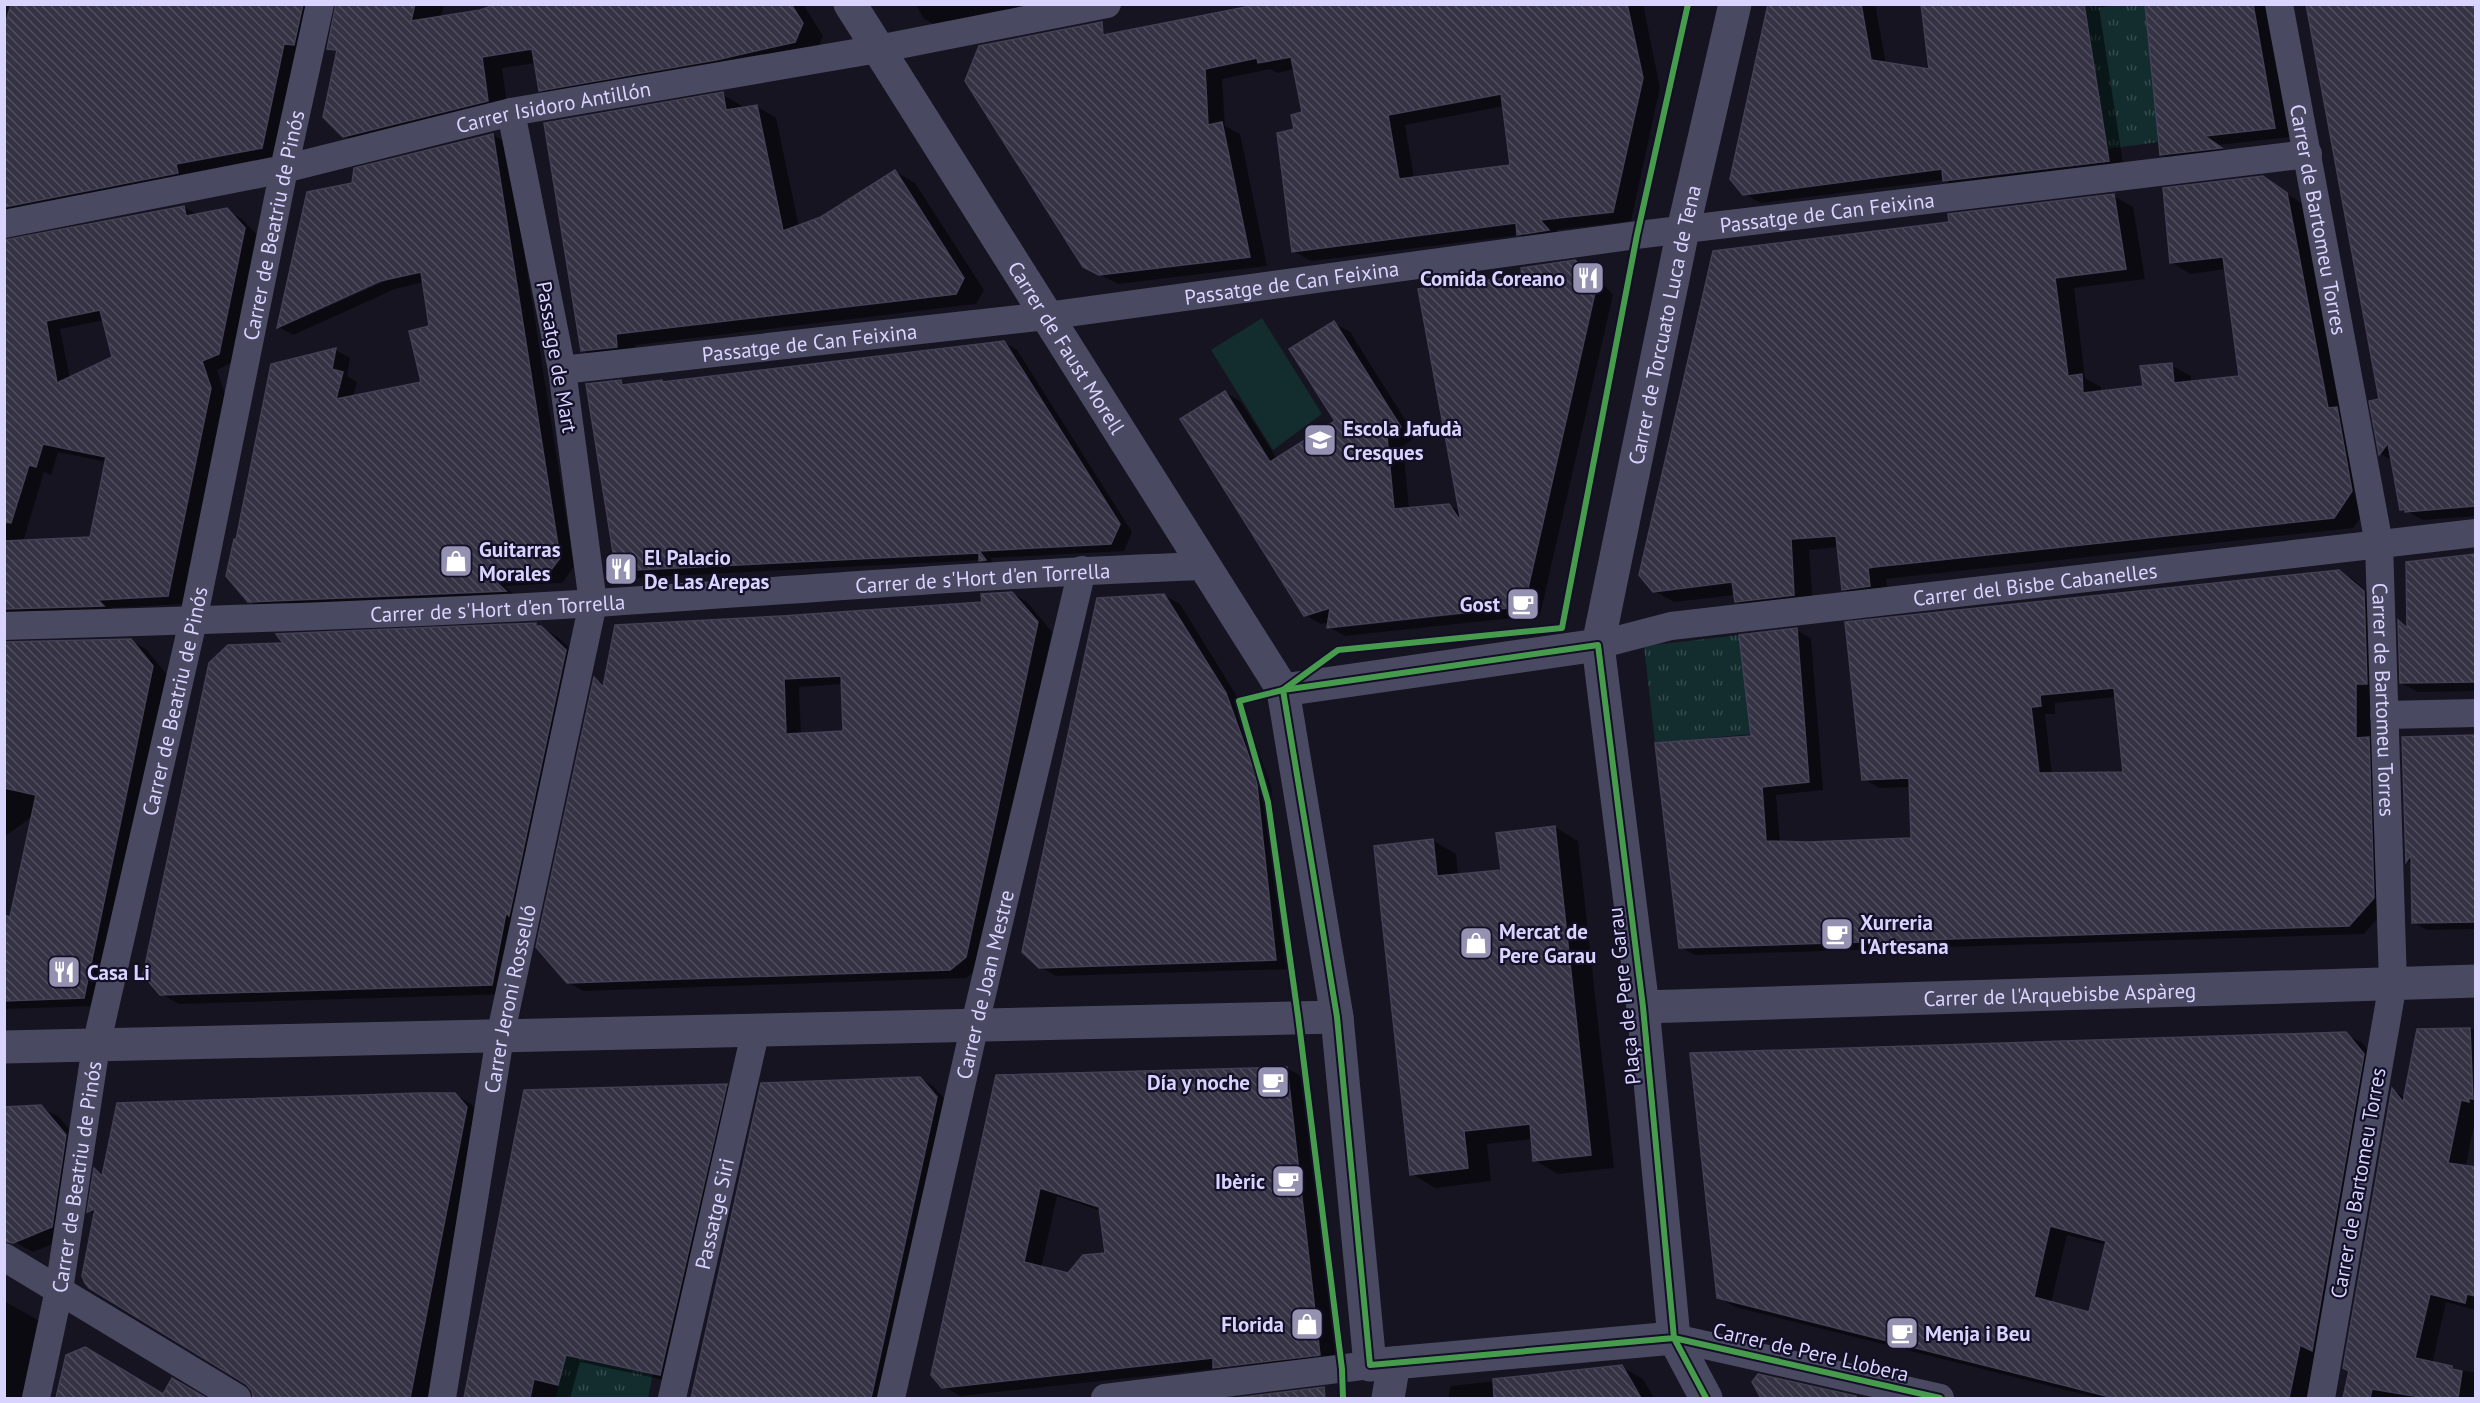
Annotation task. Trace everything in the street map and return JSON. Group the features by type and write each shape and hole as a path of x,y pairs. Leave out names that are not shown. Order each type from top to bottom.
{"street":[{"name":"Carrer de Beatriu de Pinós","path":"36,1398 58,1290 96,1046 193,621 284,169 320,4"},
{"name":"Carrer de Faust Morell","path":"850,4 1283,690"},
{"name":"Carrer Isidoro Antillón","path":"4,224 284,169 511,112 878,49 1107,4"},
{"name":"Carrer de Torcuato Luca de Tena","path":"1598,645 1683,230 1735,4"},
{"name":"Carrer de Bartomeu Torres","path":"2279,4 2379,544 2393,983 2321,1398"},
{"name":"Passatge de Mart","path":"511,112 562,370 593,603"},
{"name":"Passatge de Can Feixina","path":"562,370 1046,316 1683,230 2308,154"},
{"name":"Carrer del Bisbe Cabanelles","path":"1598,645 1671,626 2475,533"},
{"name":"Carrer de s'Hort d'en Torrella","path":"4,626 193,621 593,603 1082,570 1204,566"},
{"name":"Carrer de Joan Mestre","path":"891,1398 975,1024 1082,570"},
{"name":"Carrer Jeroni Rosselló","path":"442,1398 500,1037 593,603"},
{"path":"1388,1398 1337,1017 1283,690 1598,645"},
{"name":"Plaça de Pere Garau","path":"1598,645 1643,1007 1674,1338"},
{"path":"2384,715 2475,712"},
{"name":"Carrer de l'Arquebisbe Aspàreg","path":"1643,1007 2475,981"},
{"path":"4,1047 1337,1017"},
{"name":"Passatge Siri","path":"672,1398 756,1029"},
{"path":"4,1257 237,1398"},
{"path":"1105,1398 1382,1364 1674,1338 1706,1398"},
{"name":"Carrer de Pere Llobera","path":"1674,1338 1940,1398"}],"green space":[{"path":"2084,5 2145,5 2158,142 2107,149"},
{"path":"1262,318 1322,414 1273,450 1211,350"},
{"path":"1739,635 1751,734 1655,743 1644,646"},
{"path":"566,1355 653,1373 648,1398 556,1398"}],"building":[{"path":"11,4 303,4 294,45 284,44 262,148 176,164 178,173 4,207 4,29"},
{"path":"336,4 415,4 411,21 480,10 497,4 791,4 803,23 795,42 716,60 539,91 532,49 482,57 488,101 343,137 323,117 337,50 327,49"},
{"path":"1261,4 1627,4 1643,78 1613,212 1540,220 1549,230 1517,235 1516,223 1292,252 1277,133 1294,129 1291,115 1302,112 1291,57 1258,63 1257,58 1205,69 1208,125 1222,122 1250,257 1099,275 1083,267 965,81 979,46 1102,22 1103,35","holes":["1501,94 1510,165 1399,179 1388,115"]},
{"path":"1768,4 1861,4 1871,60 1929,69 1921,4 2084,4 2109,161 1943,181 1942,169 1743,195 1730,179"},
{"path":"2145,4 2253,4 2275,128 2205,136 2222,148 2160,155"},
{"path":"2306,4 2475,4 2475,506 2405,512 2405,509 2400,510 2388,443 2379,455 2369,401 2379,399"},
{"path":"723,92 726,110 757,105 783,231 821,217 895,170 964,278 956,294 616,334 617,347 581,351 544,123"},
{"path":"493,134 560,558 547,575 493,579 506,591 248,602 226,576 234,539 236,540 271,364 336,348 332,369 343,372 336,399 421,382 409,331 429,326 421,272 380,281 277,328 307,192 352,183 354,168"},
{"path":"2263,176 2287,193 2328,408 2337,407 2352,491 2334,518 1874,567 1868,568 1870,586 1842,590 1836,536 1791,539 1794,595 1735,602 1732,582 1653,592 1639,575 1713,251 1949,222 1948,214 2114,194 2126,269 2055,278 2068,376 2082,374 2083,393 2143,386 2140,366 2172,363 2174,383 2239,376 2223,257 2170,263 2163,188"},
{"path":"184,206 186,216 227,208 245,228 219,354 202,361 211,388 168,596 98,600 104,606 4,609 4,541 90,537 106,457 43,444 36,467 29,465 11,523 4,522 4,240","holes":["100,310 112,357 57,383 46,321"]},
{"path":"1575,260 1597,284 1524,606 1327,628 1330,608 1304,616 1180,419 1225,391 1270,462 1335,421 1289,349 1334,321 1401,427 1387,437 1394,509 1449,504 1461,522 1418,289 1522,276 1521,268"},
{"path":"1004,341 1120,524 1111,544 979,551 986,560 979,561 979,553 616,571 586,384 621,380 622,385 662,380 662,382"},
{"path":"2475,554 2475,682 2400,683 2398,620 2407,628 2406,562"},
{"path":"2339,570 2364,591 2367,684 2356,684 2356,738 2369,737 2374,898 2349,926 1679,948 1655,743 1751,736 1739,635 1797,628 1809,782 1762,787 1766,841 1808,842 1911,838 1909,778 1862,780 1845,622","holes":["2114,688 2123,772 2039,773 2031,707 2041,706 2040,695"]},
{"path":"1012,592 1038,622 966,957 950,970 567,983 536,947 594,677 603,687 615,625 982,602 981,594","holes":["841,676 843,731 786,734 784,679"]},
{"path":"1164,594 1226,693 1256,776 1276,960 1039,968 1022,952 1097,598"},
{"path":"536,623 536,626 541,626 566,650 509,916 506,913 492,985 160,995 143,975 209,663 228,645 283,643 276,634"},
{"path":"131,639 153,666 84,998 4,1001 4,915 10,917 36,795 4,788 4,642"},
{"path":"2475,735 2475,922 2412,923 2411,855 2406,862 2402,737"},
{"name":"Mercat de Pere Garau","path":"1555,826 1591,1155 1533,1161 1530,1124 1464,1131 1468,1168 1410,1175 1374,846 1433,839 1437,876 1501,870 1496,833"},
{"path":"2470,1028 2473,1099 2469,1098 2469,1102 2461,1100 2448,1163 2475,1167 2475,1296 2467,1294 2465,1303 2430,1294 2415,1358 2452,1366 2452,1369 2462,1371 2458,1398 2426,1398 2372,1389 2370,1398 2343,1398 2349,1371 2343,1368 2392,1088 2403,1102 2417,1029"},
{"path":"2346,1032 2364,1054 2312,1351 2300,1345 2289,1398 2114,1398 1717,1298 1690,1053","holes":["2050,1226 2106,1241 2089,1312 2034,1297"]},
{"path":"1287,1067 1320,1355 1213,1368 1213,1358 942,1388 931,1375 996,1075","holes":["1040,1188 1099,1207 1105,1253 1083,1255 1068,1273 1024,1262"]},
{"path":"920,1077 937,1097 871,1398 691,1398 761,1083"},
{"path":"727,1084 660,1375 566,1355 558,1385 534,1379 530,1398 464,1398 524,1090"},
{"path":"455,1093 467,1107 410,1398 253,1398 252,1391 246,1384 89,1288 85,1283 82,1276 95,1209 87,1212 94,1168 102,1176 117,1103"},
{"path":"41,1105 66,1135 52,1227 13,1243 4,1241 4,1107"},
{"path":"85,1347 163,1394 172,1378 206,1398 56,1398 66,1355"},
{"path":"1622,1365 1641,1398 1494,1398 1493,1379"},
{"path":"1758,1374 1856,1396 1856,1398 1761,1398 1752,1382"},
{"path":"1324,1387 1325,1398 1235,1398"}],"cycle path":[{"path":"1343,1398 1342,1369 1298,1016 1268,802 1239,701 1283,690 1338,650 1562,628 1637,235 1688,4"},
{"path":"1706,1398 1674,1338 1643,1007 1598,645 1283,690 1337,1017 1370,1365 1674,1338 1940,1398"}],"place":[{"name":"Comida Coreano","path":"1588,278"},
{"name":"Escola Jafudà Cresques","path":"1320,440"},
{"name":"Guitarras Morales","path":"456,561"},
{"name":"El Palacio De Las Arepas","path":"621,569"},
{"name":"Gost","path":"1523,604"},
{"name":"Xurreria l'Artesana","path":"1837,934"},
{"name":"Mercat de Pere Garau","path":"1476,943"},
{"name":"Casa Li","path":"64,972"},
{"name":"Día y noche","path":"1273,1082"},
{"name":"Ibèric","path":"1288,1181"},
{"name":"Florida","path":"1307,1324"},
{"name":"Menja i Beu","path":"1902,1333"}]}
